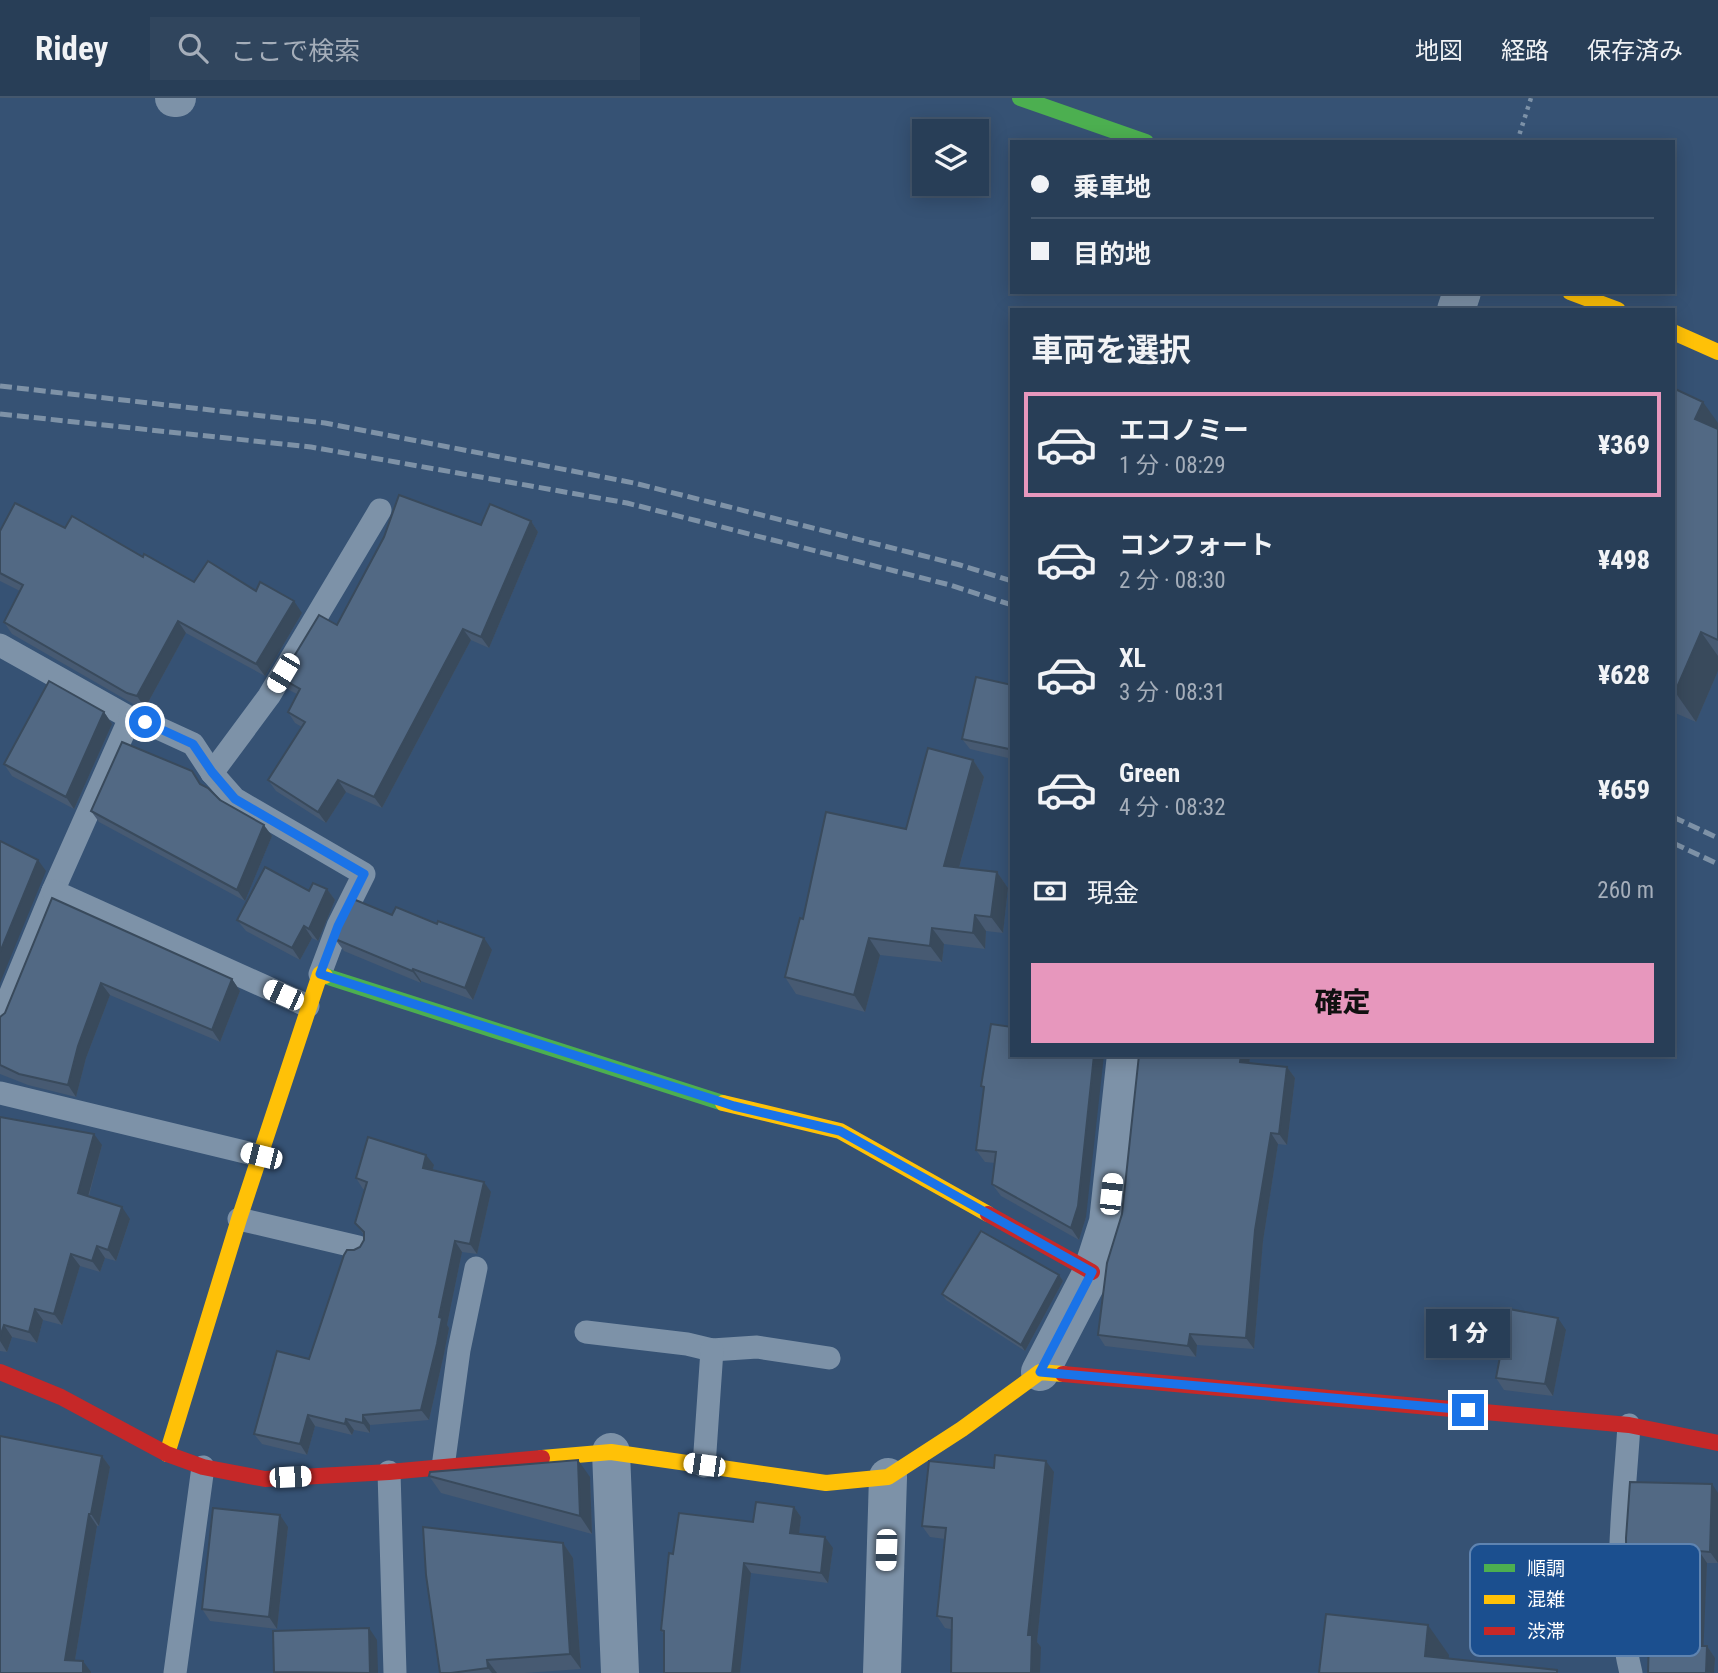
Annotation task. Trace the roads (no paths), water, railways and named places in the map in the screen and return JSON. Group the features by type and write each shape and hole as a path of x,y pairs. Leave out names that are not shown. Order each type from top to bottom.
{"street":[{"path":"1020,98 1140,140"},
{"path":"1575,294 1613,308"},
{"path":"1675,333 1718,352"},
{"path":"167,1454 239,1219 320,974 734,1106 840,1131 1092,1272"},
{"path":"0,1372 61,1397 167,1454 203,1467 265,1479 388,1472 611,1452 826,1483 888,1477 962,1429 1040,1372 1092,1272 1108,1222 1126,1057"},
{"path":"1040,1372 1629,1425 1717,1437"},
{"path":"611,1452 620,1673"},
{"path":"882,1673 888,1477"}],"lane":[{"path":"212,772 269,696 380,510"},
{"path":"0,645 130,718 193,744 235,799 364,874 338,926 320,974"},
{"path":"0,1019 130,718"},
{"path":"53,891 309,1006"},
{"path":"0,1093 261,1156"},
{"path":"239,1219 358,1247"},
{"path":"443,1467 459,1350 476,1268"},
{"path":"586,1332 687,1344 712,1350 757,1347 829,1358"},
{"path":"704,1465 712,1350"},
{"path":"1622,1544 1629,1425"},
{"path":"175,1673 203,1467"},
{"path":"388,1472 395,1673"},
{"path":"1627,1656 1631,1673"}],"railway":[{"path":"0,386 325,423 634,483 960,565 1010,580"},
{"path":"0,414 311,447 627,503 950,585 1010,604"},
{"path":"1675,818 1718,838"},
{"path":"1675,844 1718,864"}]}
